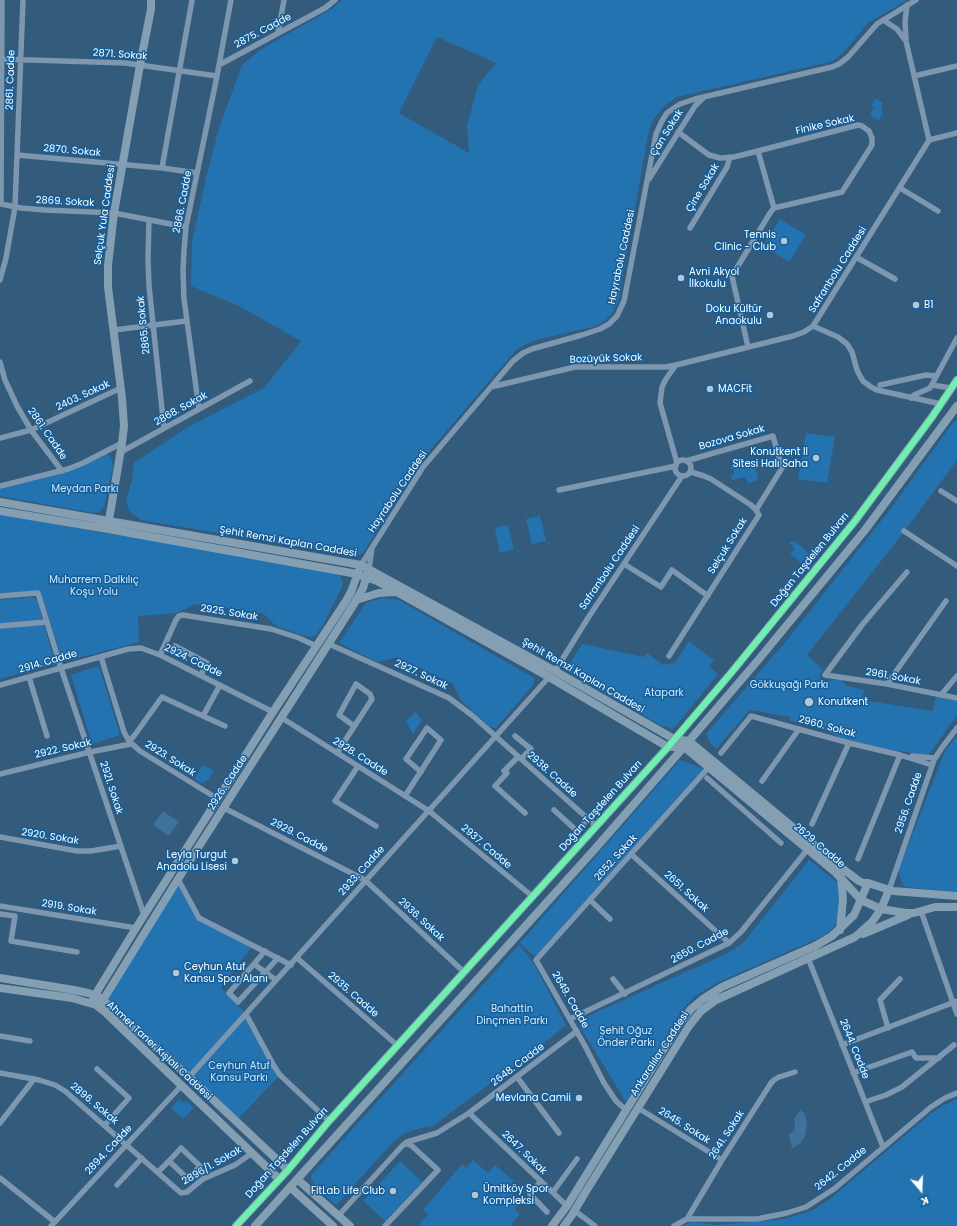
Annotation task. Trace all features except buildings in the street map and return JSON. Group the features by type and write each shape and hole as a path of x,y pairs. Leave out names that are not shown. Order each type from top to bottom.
{"main road":[{"name":"Selçuk Yula Caddesi","path":"109,525 121,452 124,418 107,280 108,265 114,213 151,9 151,0"},
{"name":"Selçuk Yula Caddesi","path":"151,9 156,0"},
{"name":"Doğan Taşdelen Bulvarı","path":"236,1226 288,1170 329,1121 668,747 731,673 851,526 941,404 954,390 957,380"},
{"path":"255,1226 594,850 759,659 865,530 957,406 941,404"},
{"name":"Şehit Remzi Kaplan Caddesi","path":"0,502 357,574 368,573 555,671 674,739"},
{"name":"Şehit Remzi Kaplan Caddesi","path":"0,511 109,525 361,565 368,573 385,584 549,677 668,747"},
{"name":"2926. Cadde","path":"92,1003 95,995 144,915 273,712 346,601 361,565"},
{"name":"2926. Cadde","path":"101,1004 178,879 330,644 356,600 368,573"},
{"path":"356,600 379,593 399,592"},
{"path":"549,677 555,671"},
{"path":"273,712 282,718"},
{"path":"674,739 687,744"},
{"path":"668,747 687,744"},
{"name":"2629. Cadde","path":"687,744 709,768 841,877 861,900 881,909 894,912 911,913 934,907 957,907"},
{"name":"2629. Cadde","path":"687,744 847,872 863,883 868,883 889,890 957,896"},
{"path":"840,930 843,899 841,877"},
{"name":"Ankaralılar Caddesi","path":"552,1226 567,1206 686,1015 697,1004 722,987 824,942 840,930 854,915 868,883"},
{"name":"Ankaralılar Caddesi","path":"564,1226 575,1211 584,1192 689,1026 701,1011 716,1000 855,937 872,922 881,909 889,890"},
{"path":"855,937 911,913"},
{"name":"Ahmet Taner Kışlalı Caddesi","path":"0,978 74,990 95,995 101,1004 181,1086 279,1179"},
{"name":"Ahmet Taner Kışlalı Caddesi","path":"0,988 72,998 101,1004 189,1077 288,1170"},
{"path":"181,1086 189,1077"},
{"path":"297,1179 350,1226"},
{"path":"290,1187 332,1225 339,1216"},
{"path":"567,1206 575,1211"}],"street":[{"name":"2861. Cadde","path":"1,204 2,0"},
{"name":"2861. Cadde","path":"0,280 6,258 15,207 23,0"},
{"path":"162,168 192,0"},
{"name":"2866. Cadde","path":"198,409 186,321 182,271 186,227 231,0"},
{"path":"278,33 284,0"},
{"name":"2875. Cadde","path":"219,65 325,8 335,0"},
{"name":"Hayrabolu Caddesi","path":"361,565 423,467 510,364 523,353 536,347 594,332 609,324 617,316 624,301 656,134 658,127 670,111 680,104 706,96 835,66 845,60 872,29 883,20 916,0"},
{"path":"907,5 905,26 906,41 929,140 957,133"},
{"path":"883,20 897,28 906,41"},
{"name":"2871. Sokak","path":"1,59 125,63 217,76"},
{"path":"914,76 957,66"},
{"name":"Çan Sokak","path":"647,183 695,106 706,96"},
{"name":"Finike Sokak","path":"678,132 713,157 720,158 758,151 858,125 868,130 872,138 872,145 842,192 774,208"},
{"name":"Safranbolu Caddesi","path":"676,365 793,336 804,332 813,326 929,140"},
{"path":"748,347 732,277 774,208 758,151"},
{"name":"2870. Sokak","path":"17,155 122,164 197,173"},
{"name":"Çine Sokak","path":"690,228 727,167 730,157"},
{"path":"900,188 938,211"},
{"name":"2869. Sokak","path":"1,204 45,210 114,213 186,227"},
{"name":"2865. Sokak","path":"149,220 149,286 164,428"},
{"path":"856,257 896,279"},
{"path":"114,330 186,321"},
{"path":"813,326 838,337 847,344 852,352 858,374 868,385 877,390 941,404"},
{"path":"911,398 928,389 932,385 957,338"},
{"name":"2861. Cadde","path":"0,362 1,371 17,406 31,430 62,471"},
{"path":"559,490 676,464 681,460 686,460 690,464 691,472 682,476 676,471 676,464 660,399 666,379 676,365"},
{"name":"Bozüyük Sokak","path":"491,387 575,367 666,367 676,365"},
{"path":"880,385 926,374 936,376"},
{"name":"2868. Sokak","path":"121,452 250,381"},
{"path":"932,385 954,390"},
{"name":"2403. Sokak","path":"0,438 31,430 121,388"},
{"name":"Bozova Sokak","path":"686,460 773,436 782,468 756,510"},
{"path":"0,486 62,471 83,463 122,442"},
{"name":"Selçuk Sokak","path":"669,656 759,515 751,505 707,477 691,472"},
{"name":"Safranbolu Caddesi","path":"555,671 588,618 682,476"},
{"path":"941,490 957,501"},
{"path":"904,531 957,566"},
{"name":"Hayrabolu Caddesi","path":"368,573 372,546"},
{"path":"624,564 661,587 672,570 708,596"},
{"name":"2961. Sokak","path":"906,572 862,625 825,675 887,684 957,698"},
{"name":"2921. Sokak","path":"0,596 38,593 61,668 144,915"},
{"path":"887,684 946,601"},
{"name":"2925. Sokak","path":"160,655 176,620 179,616 183,615 271,629 299,638 316,646"},
{"path":"0,626 47,622"},
{"name":"2927. Sokak","path":"330,644 449,698 467,711 496,737"},
{"path":"175,646 207,663 201,675"},
{"name":"2924. Cadde","path":"101,657 134,648 148,650 273,712"},
{"path":"101,657 125,734 130,742 162,697 225,726"},
{"name":"2914. Cadde","path":"0,685 101,657"},
{"path":"940,695 957,676"},
{"path":"30,677 47,736"},
{"name":"2933. Cadde","path":"189,1077 549,677"},
{"path":"338,753 372,699 370,694 356,684 339,715 354,726"},
{"path":"203,716 220,685"},
{"name":"2960. Sokak","path":"721,753 750,716 849,743 900,755 932,765"},
{"name":"2928. Cadde","path":"282,718 429,811"},
{"path":"406,796 421,772 441,740 427,728 406,760 421,772"},
{"name":"2956. Cadde","path":"889,890 932,765 941,749 957,728"},
{"path":"762,782 799,729"},
{"path":"515,736 530,749 504,771 507,773 495,786 525,813"},
{"name":"2938. Cadde","path":"496,737 596,826"},
{"name":"2922. Sokak","path":"0,774 130,742"},
{"name":"2923. Sokak","path":"130,742 140,751 218,799"},
{"path":"812,824 849,743"},
{"path":"858,859 900,755"},
{"name":"2960. Sokak","path":"900,755 935,758"},
{"path":"358,766 335,801 376,826"},
{"name":"2652. Sokak","path":"536,960 709,768"},
{"path":"708,778 781,843"},
{"path":"750,815 757,807"},
{"name":"2929. Cadde","path":"224,808 366,881"},
{"path":"554,810 577,831 588,819"},
{"name":"2937. Cadde","path":"429,811 532,896"},
{"name":"2920. Sokak","path":"0,837 77,851 91,851 121,846"},
{"name":"2650. Cadde","path":"570,1019 729,943 741,932 807,850"},
{"name":"2651. Sokak","path":"631,854 729,943"},
{"path":"178,879 199,918 290,965"},
{"name":"2936. Sokak","path":"366,881 464,972"},
{"path":"590,900 610,918"},
{"name":"2919. Sokak","path":"0,906 136,928"},
{"path":"921,911 955,1002 957,1014"},
{"path":"0,914 15,916 11,941 77,952"},
{"path":"265,951 229,993 238,1002 278,958"},
{"name":"2935. Cadde","path":"297,958 398,1046"},
{"name":"2644. Cadde","path":"808,958 883,1147"},
{"name":"2649. Cadde","path":"536,960 577,1031 608,1090 616,1101 626,1110"},
{"path":"254,964 276,980"},
{"path":"613,979 625,994"},
{"path":"888,1028 880,1000 900,979"},
{"path":"842,1045 955,1002"},
{"path":"246,1014 280,1075 329,1121"},
{"name":"2648. Cadde","path":"403,1144 437,1133 469,1113 577,1031"},
{"path":"0,1036 30,1041"},
{"path":"865,1102 886,1095 902,1087 954,1045"},
{"path":"854,1073 912,1052 916,1058 939,1058"},
{"path":"97,1069 129,1098 105,1125"},
{"name":"2641. Sokak","path":"687,1219 722,1160 771,1083 779,1077 795,1072"},
{"name":"2896. Sokak","path":"0,1073 50,1083 65,1090 127,1144"},
{"path":"517,1077 559,1133"},
{"path":"0,1123 34,1079"},
{"name":"2894. Cadde","path":"53,1224 181,1086"},
{"name":"2642. Cadde","path":"674,1226 687,1219 757,1219 777,1216 806,1207 825,1196 931,1108 945,1098 957,1093"},
{"name":"2645. Sokak","path":"638,1108 722,1160"},
{"name":"2647. Sokak","path":"469,1113 567,1206"},
{"name":"2896/1. Sokak","path":"127,1144 181,1193 185,1193 203,1179 234,1165 252,1153"},
{"path":"339,1216 403,1144 408,1144 438,1170 385,1226"},
{"path":"158,1172 181,1148 200,1166 188,1179 169,1161"},
{"path":"117,1185 142,1158"},
{"path":"553,1192 577,1159"},
{"path":"0,1178 53,1224"},
{"path":"541,1181 530,1194 547,1212"},
{"path":"575,1211 595,1226"}],"green space":[{"path":"342,0 907,0 868,23 843,53 830,62 677,97 660,111 653,120 649,130 618,302 612,313 606,320 596,326 536,340 516,350 420,462 363,553 357,556 141,520 130,512 126,500 132,480 134,463 188,427 264,388 301,341 239,306 191,286 192,242 219,128 242,65 260,50 333,8","holes":["437,37 496,63 478,85 467,126 469,153 399,113"]},
{"path":"875,99 883,103 881,106 883,113 879,121 870,115 874,108 871,106"},
{"name":"Tennis Clinic - Club","path":"780,219 806,235 789,262 763,246"},
{"name":"Gökkuşağı Parkı","path":"957,420 957,460 900,537 807,655 823,670 819,675 822,681 841,680 847,686 864,690 862,700 933,711 936,697 957,701 957,715 930,753 927,755 886,749 845,740 819,727 790,721 790,717 750,710 716,749 709,741 706,734 787,640 889,511 952,424"},
{"name":"Konutkent II Sitesi Halı Saha","path":"806,433 835,437 827,483 798,479"},
{"name":"Meydan Parkı","path":"104,453 109,455 112,460 113,467 104,507 99,512 93,513 0,496 0,488 68,471"},
{"path":"748,459 748,461 754,460 758,479 748,484 746,477 732,480 731,476 734,472 733,469 731,469 731,465 733,466 735,462 739,460 742,461"},
{"name":"Muharrem Dalkılıç Koşu Yolu","path":"0,514 109,534 148,538 330,572 340,576 343,581 342,587 322,627 315,636 309,637 280,628 264,614 196,604 177,613 138,616 139,642 66,661 62,660 40,591 0,593"},
{"path":"540,516 546,541 532,544 526,519"},
{"path":"508,525 514,549 500,553 495,528"},
{"path":"795,541 809,554 801,563 790,554 795,549 789,543"},
{"path":"32,597 37,600 55,664 0,679 0,600"},
{"path":"381,598 399,600 534,678 534,684 496,728 490,727 461,700 453,684 398,657 377,662 339,643 366,603"},
{"name":"Atapark","path":"689,641 714,660 709,667 718,674 672,729 660,725 566,670 582,644 644,657 647,653 663,665 675,663"},
{"path":"99,666 120,735 92,744 71,675"},
{"path":"415,712 422,720 413,734 406,721"},
{"path":"957,736 957,892 904,887 898,871 945,751"},
{"path":"680,760 704,769 535,957 520,943"},
{"path":"203,765 214,771 208,781 206,780 203,784 194,779"},
{"name":"Şehit Oğuz Önder Parkı","path":"809,860 839,884 839,916 836,924 829,932 821,937 719,982 695,996 682,1010 626,1102 580,1027 581,1022 590,1015 733,950 744,942"},
{"name":"Ceyhun Atuf Kansu Spor Alanı","path":"178,879 196,914 253,945 221,988 246,1014 280,1075 236,1121 103,1000"},
{"name":"Bahattin Dinçmen Parkı","path":"519,945 533,962 566,1025 534,1051 433,1126 405,1133 394,1141 336,1205 316,1188 311,1179 312,1174"},
{"path":"179,1099 184,1103 186,1101 194,1108 183,1119 171,1108"},
{"path":"957,1099 957,1226 681,1226 692,1222 718,1225 784,1219 813,1210 830,1199 929,1115"},
{"name":"Ümitköy Spor Kompleksi","path":"473,1160 488,1173 495,1165 514,1181 507,1189 522,1201 515,1209 520,1214 511,1224 513,1226 420,1226 419,1225 428,1214 423,1210 462,1164 466,1168"},
{"name":"FitLab Life Club","path":"400,1161 422,1182 385,1221 363,1201"}],"shaded area":[{"path":"163,811 179,822 169,836 153,825"},
{"path":"800,1110 805,1114 807,1124 805,1136 800,1144 792,1148 789,1135 794,1130 794,1119"}],"transit line":[{"path":"236,1226 288,1170 329,1121 668,747 731,673 855,521 932,417 957,380"}],"place":[{"name":"Tennis Clinic - Club","path":"784,241"},
{"name":"Avni Akyol İlkokulu","path":"681,278"},
{"name":"B1","path":"916,305"},
{"name":"Doku Kültür Anaokulu","path":"770,315"},
{"name":"MACFit","path":"710,389"},
{"name":"Konutkent II Sitesi Halı Saha","path":"816,458"},
{"name":"Konutkent","path":"809,702"},
{"name":"Leyla Turgut Anadolu Lisesi","path":"235,861"},
{"name":"Ceyhun Atuf Kansu Spor Alanı","path":"176,973"},
{"name":"Mevlana Camii","path":"579,1098"},
{"name":"FitLab Life Club","path":"393,1191"},
{"name":"Ümitköy Spor Kompleksi","path":"475,1195"}],"park label":[{"name":"Ceyhun Atuf Kansu Parkı","path":"239,1072"}]}
